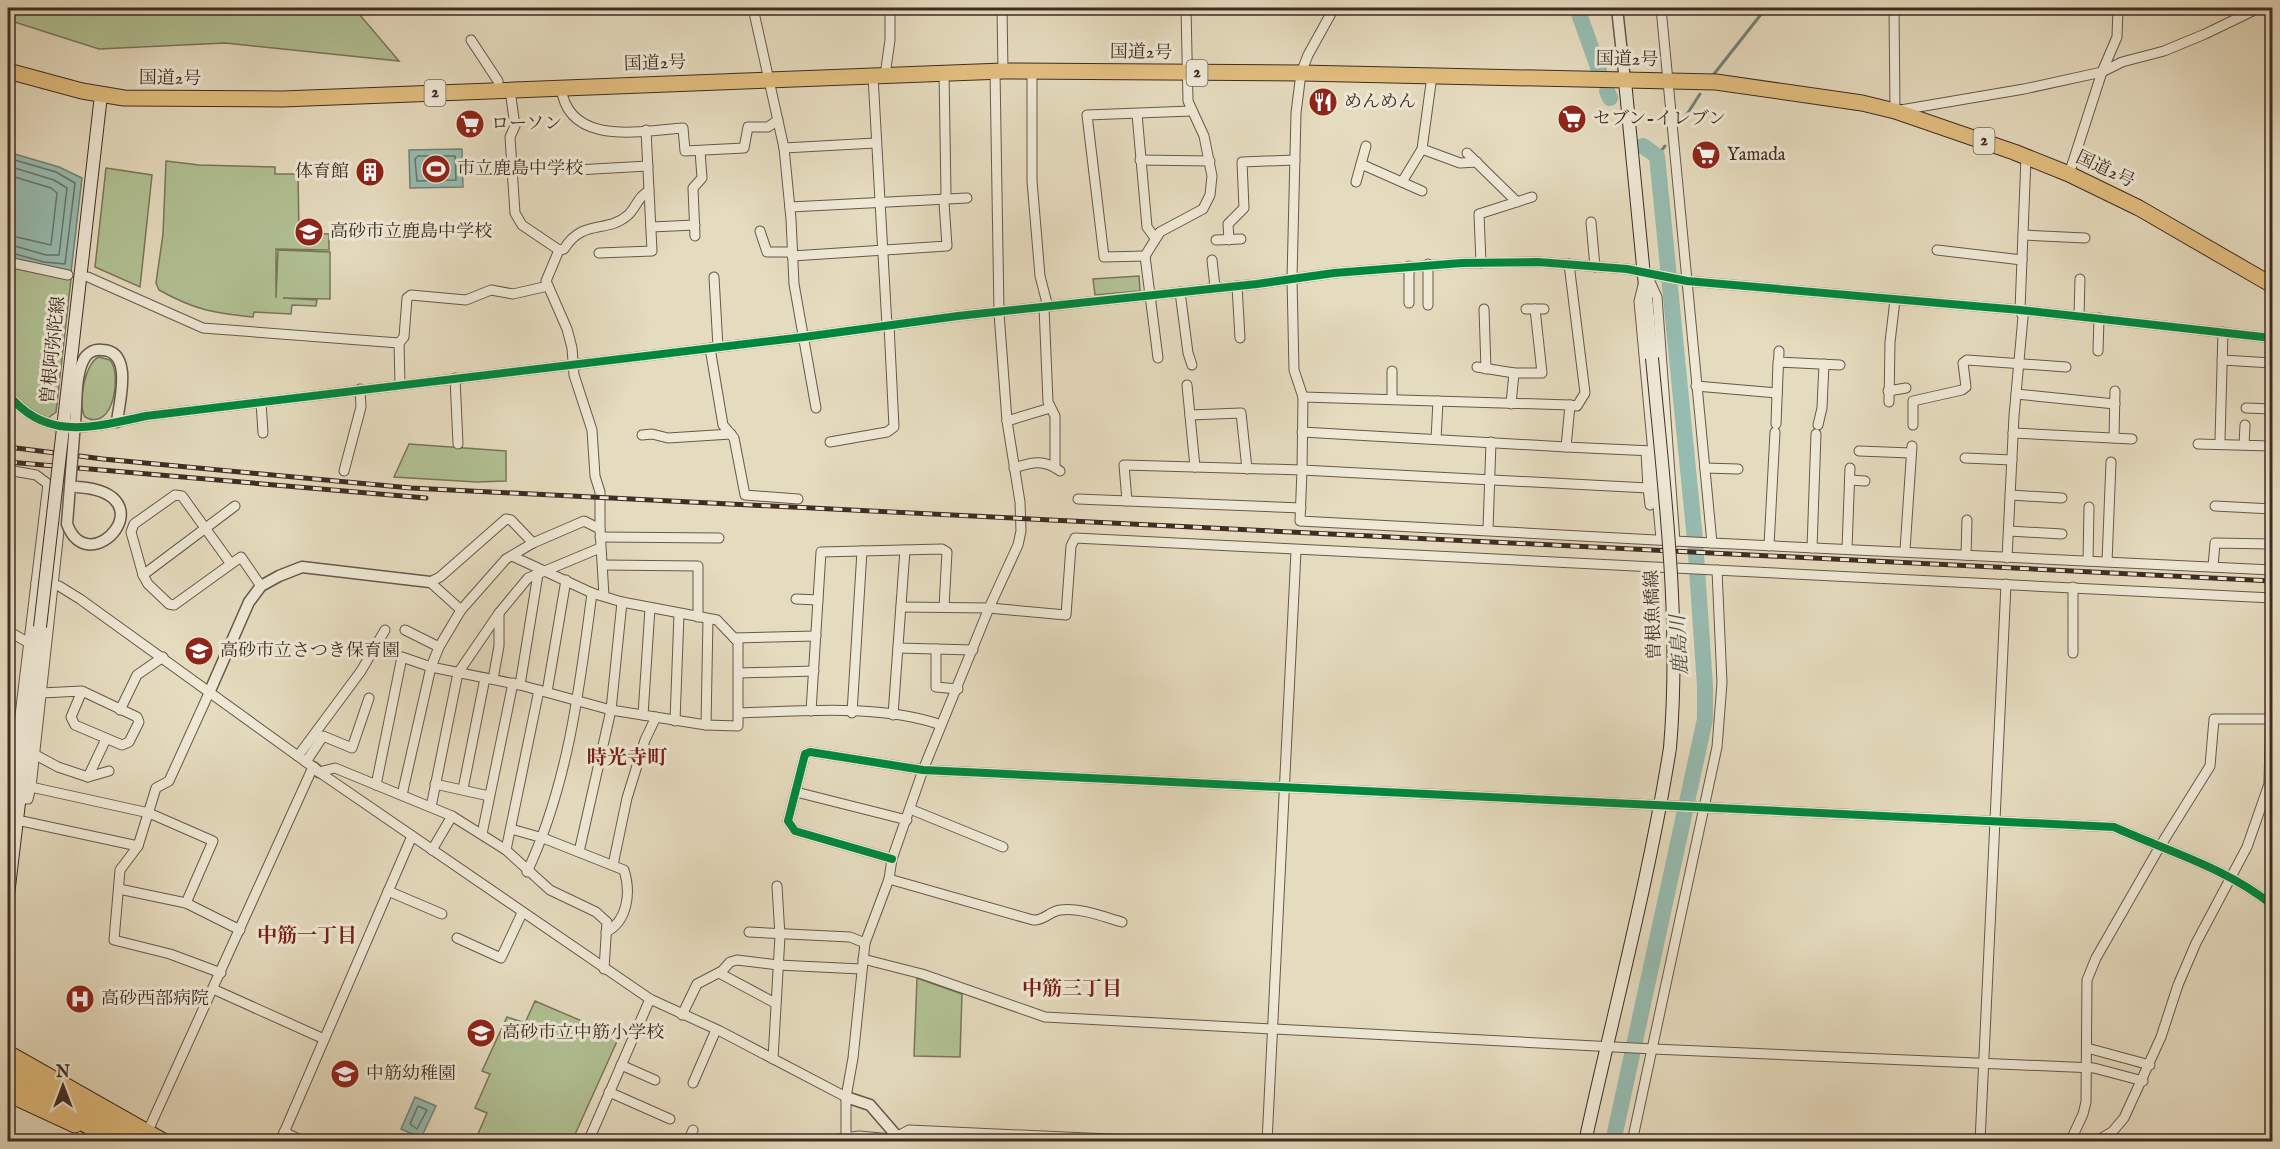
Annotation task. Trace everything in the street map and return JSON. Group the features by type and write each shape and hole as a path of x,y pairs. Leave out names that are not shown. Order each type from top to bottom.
{"highway":[{"name":"国道2号","path":"8,71 101,95 172,100 282,99 999,71 1301,73 1625,81 1668,80 1748,85 1895,111 2026,157 2069,174 2172,226 2272,285"},
{"path":"8,1053 148,1137"},
{"path":"8,1065 148,1137 165,1142"},
{"path":"8,1081 116,1142"},
{"path":"8,1094 116,1142"}],"main road":[{"name":"曽根魚橋線","path":"1586,1142 1661,804 1670,748 1674,621 1652,358 1652,274 1629,146 1625,81"},
{"name":"曽根阿弥陀線","path":"8,896 17,820 12,799 70,421 101,95"}],"street":[{"path":"753,8 784,148 794,284 816,408"},
{"path":"830,442 887,432 894,427 875,143 879,75 890,40 890,8"},
{"path":"846,1140 846,1097 854,1058 865,943 889,879 892,859 923,770 958,689 989,608 1018,544 1021,531 1020,502 1007,421 999,313 999,71 1002,8"},
{"path":"1158,358 1148,296 1145,256 1160,232 1203,209 1210,195 1210,161 1204,136 1191,111 1187,73 1186,8"},
{"path":"1334,8 1308,55 1301,73 1296,113 1292,279 1294,370 1303,397 1300,521 1660,539 1676,542 1905,550 2007,558 2272,570"},
{"path":"1617,8 1625,81"},
{"path":"1661,8 1712,543"},
{"path":"1894,8 1895,111 2024,89 2102,72 2122,62 2164,51 2259,8"},
{"path":"2069,174 2102,72 2117,37 2118,8"},
{"path":"471,40 504,90 515,126 510,137 515,213 522,225 559,250"},
{"path":"1014,468 1036,461 1057,469 1055,416 1050,408 1046,307 1040,276 1032,181 1032,71"},
{"path":"760,231 767,252 792,254 947,246 944,73"},
{"path":"1402,182 1422,149 1432,76"},
{"path":"561,87 562,100 569,112 586,125 613,132 683,128 685,151 744,148 748,127 768,127 778,120"},
{"path":"1145,256 1104,257 1087,115 1191,111"},
{"path":"1137,114 1147,227 1155,238"},
{"path":"599,253 652,251 646,130"},
{"path":"784,148 875,143"},
{"path":"1356,182 1366,146"},
{"path":"1422,149 1460,163 1478,162"},
{"path":"695,236 693,188 702,178 700,151"},
{"path":"1467,153 1517,202"},
{"path":"2007,558 2013,436 2023,317 2020,310 2026,157"},
{"path":"1140,160 1210,161"},
{"path":"1228,240 1228,224 1244,208 1242,162 1295,160"},
{"path":"1361,164 1422,190"},
{"path":"576,170 603,174 648,166"},
{"path":"604,596 600,548 600,492 595,476 592,430 578,393 567,329 546,281 559,250 564,249 572,235 628,216 643,194 649,191"},
{"path":"1481,263 1479,214 1532,197"},
{"path":"790,207 967,198"},
{"path":"1592,222 1595,267"},
{"path":"651,227 695,225"},
{"path":"2023,235 2063,232 2085,238"},
{"path":"1216,240 1241,240"},
{"path":"1937,250 2022,260"},
{"path":"1212,260 1215,287"},
{"path":"8,262 68,275"},
{"path":"1428,264 1428,305"},
{"path":"8,394 24,411 45,423 91,428 146,416 400,384 1215,287 1428,264 1569,264 1627,269 1687,281 2020,310 2272,338"},
{"path":"1303,397 1576,406 1585,393 1569,264"},
{"path":"1409,266 1409,303"},
{"path":"1652,274 1639,301 1649,451 1660,539"},
{"path":"1652,274 1657,297 1676,542"},
{"path":"714,277 714,348 723,425 731,434 745,495 798,499"},
{"path":"88,278 204,328 399,343"},
{"path":"2079,279 2079,316"},
{"path":"400,384 399,343 404,337 407,298 411,295 466,300 491,290 513,294 548,286"},
{"path":"1237,286 1240,338"},
{"path":"1180,292 1188,353 1192,365"},
{"path":"1889,402 1895,300"},
{"path":"1484,309 1482,368 1514,373 1542,373 1535,309"},
{"path":"2098,351 2099,318"},
{"path":"2220,440 2216,424 2223,332"},
{"path":"8,471 36,475 48,484 64,486 77,487 104,491 118,503 121,516 118,529 102,543 81,542 72,535 67,524 70,421 82,363 90,353 102,350 113,353 122,366 117,422"},
{"path":"1778,362 1776,424 1779,351"},
{"path":"1913,425 1913,402 1966,387 1963,363 1967,360 2066,368"},
{"path":"2222,360 2272,363"},
{"path":"1778,362 1840,365"},
{"path":"1812,548 1817,430 1822,408 1824,364"},
{"path":"1392,371 1392,399"},
{"path":"1510,404 1514,373"},
{"path":"455,378 458,444"},
{"path":"1187,385 1195,467"},
{"path":"1696,386 1777,393"},
{"path":"1888,391 1906,388"},
{"path":"344,471 361,407 360,389"},
{"path":"2114,438 2115,392"},
{"path":"2016,394 2115,404"},
{"path":"1436,439 1438,401"},
{"path":"261,402 263,433"},
{"path":"1566,447 1570,405"},
{"path":"1007,421 1050,408"},
{"path":"2246,408 2272,409"},
{"path":"1190,415 1241,413 1247,469"},
{"path":"2244,445 2245,424"},
{"path":"1302,432 1649,451"},
{"path":"1769,546 1775,432"},
{"path":"642,435 652,434 668,438 731,434"},
{"path":"2013,436 2114,438 2131,442 2013,436"},
{"path":"1488,530 1491,442"},
{"path":"2198,444 2272,446"},
{"path":"1859,451 1911,449 1905,550"},
{"path":"1649,451 1650,505"},
{"path":"1965,458 2012,460"},
{"path":"2107,562 2105,495 2112,462"},
{"path":"1127,501 1124,465 1302,470 1648,488"},
{"path":"1705,468 1738,469"},
{"path":"1847,549 1850,468"},
{"path":"1850,480 1864,481"},
{"path":"48,484 12,799 27,798 31,787 64,486"},
{"path":"231,564 182,496 175,495 134,524 131,532 143,575 169,604 174,605 241,557 261,586"},
{"path":"2010,495 2062,498"},
{"path":"1078,499 1301,508"},
{"path":"143,575 235,506"},
{"path":"2215,506 2272,509"},
{"path":"2088,561 2089,507"},
{"path":"220,973 170,954 114,940 120,870 138,846 156,788 169,781 249,602 261,586 302,567 430,582 440,577 506,519 511,520 533,543"},
{"path":"1966,555 1967,520"},
{"path":"402,795 431,667 439,648 461,610 506,559 533,543 584,521 600,533 718,538"},
{"path":"2009,531 2062,534"},
{"path":"901,607 989,608 1066,615 1071,546 1075,538 1296,551 2272,598"},
{"path":"2213,567 2215,543 2272,544"},
{"path":"431,807 458,673 528,578 600,548"},
{"path":"811,711 822,552 942,549 947,552 944,608"},
{"path":"893,715 904,550"},
{"path":"852,713 862,551"},
{"path":"1267,1142 1296,551"},
{"path":"375,784 402,657 431,667 517,684 578,703 611,710 706,725 738,726 740,713 738,642 717,620 622,602 542,573 512,556"},
{"path":"603,565 698,566 703,618 706,725"},
{"path":"1632,1142 1706,807 1717,747 1722,683 1717,570"},
{"path":"482,834 542,573"},
{"path":"506,850 566,580"},
{"path":"430,582 461,610"},
{"path":"36,584 59,586 80,598 309,765 650,999 846,1097 870,1105 900,1139"},
{"path":"1980,1142 2006,584"},
{"path":"2073,587 2073,653"},
{"path":"527,872 543,838 578,703 592,592"},
{"path":"796,599 818,600"},
{"path":"579,852 611,710 622,602"},
{"path":"643,715 650,608"},
{"path":"463,789 499,646 500,613"},
{"path":"675,721 679,614"},
{"path":"309,765 385,630"},
{"path":"405,630 439,648"},
{"path":"8,631 29,643"},
{"path":"734,638 816,636"},
{"path":"898,648 973,650"},
{"path":"936,649 936,687 958,689"},
{"path":"120,710 136,675 163,657"},
{"path":"2095,1142 2112,1132 2124,1118 2143,1081 2178,985 2247,847 2271,782 2272,658"},
{"path":"739,673 814,671"},
{"path":"41,693 82,692 137,717 139,722 129,742 122,745 75,724 71,717 82,692"},
{"path":"148,1137 323,736 352,748 369,698"},
{"path":"740,713 811,711 893,715 941,725"},
{"path":"613,865 627,798 645,740 656,717"},
{"path":"2070,1142 2083,1114 2088,1068 2087,980 2096,958 2159,848 2210,766 2214,719 2271,719"},
{"path":"88,777 106,739"},
{"path":"892,859 795,831 788,821 805,754 810,752 923,770 2114,827 2230,877 2252,888 2272,905"},
{"path":"34,754 58,767 88,777 109,771"},
{"path":"309,765 335,768 452,816 506,850 527,872 550,890 596,912 607,922 604,969"},
{"path":"435,784 489,796"},
{"path":"31,787 150,813 213,841 186,903"},
{"path":"796,792 906,820"},
{"path":"910,809 992,837 1003,847"},
{"path":"432,850 452,816"},
{"path":"17,820 138,846"},
{"path":"512,830 543,838 624,870 627,879 627,899 622,919 606,932"},
{"path":"305,1142 282,1137 412,836"},
{"path":"889,879 1033,920 1039,920 1056,910 1067,910 1122,922"},
{"path":"773,1059 780,934 777,886"},
{"path":"119,889 186,903 240,930"},
{"path":"388,891 442,914"},
{"path":"419,904 423,893"},
{"path":"457,938 501,958 522,913"},
{"path":"749,932 850,938 865,943"},
{"path":"682,1016 697,984 718,973 729,962 737,960 778,965 862,964 922,975 1045,1017 1653,1049 2088,1068 2143,1081"},
{"path":"718,973 776,1003"},
{"path":"213,989 324,1039"},
{"path":"588,1142 650,999"},
{"path":"693,1083 716,1030"},
{"path":"2087,1048 2150,1065"},
{"path":"690,1063 700,1067"},
{"path":"621,1065 655,1080"},
{"path":"609,1092 660,1109 670,1119"},
{"path":"688,1142 693,1130"},
{"path":"900,1139 909,1130 1176,1142"},
{"path":"937,1142 938,1131"},
{"path":"820,1142 873,1136 900,1139"}],"green space":[{"path":"8,8 354,8 399,61 225,43 99,49 8,20"},
{"path":"166,161 199,165 275,167 275,174 298,174 299,233 329,234 329,250 276,249 276,298 278,250 330,252 330,299 283,298 317,300 316,306 292,305 291,314 254,312 253,317 204,310 159,290 156,283 163,234"},
{"path":"106,168 152,175 140,287 95,267"},
{"path":"8,266 71,279 56,412 48,418 17,397 8,377"},
{"path":"1139,276 1140,291 1095,295 1093,279"},
{"path":"99,357 110,360 114,367 115,388 109,409 103,417 95,420 85,417 82,394 86,375"},
{"path":"409,444 506,451 506,481 477,482 394,477"},
{"path":"917,978 962,994 960,1057 914,1056"},
{"path":"535,1001 619,1037 572,1141 475,1141 487,1113 475,1108 490,1074 482,1071 507,1017 525,1023"}],"water":[{"name":"市立鹿島中学校","path":"462,149 463,187 410,188 409,150"},
{"path":"8,152 59,167 82,178 71,272 8,257"},
{"path":"415,1097 436,1106 421,1138 401,1129"}],"waterway":[{"name":"鹿島川","path":"1577,8 1599,70"},
{"path":"1714,74 1766,8"},
{"name":"鹿島川","path":"1607,91 1610,98"},
{"path":"1682,122 1700,94"},
{"name":"鹿島川","path":"1613,1142 1705,719 1705,686 1695,540 1657,156 1643,146"},
{"path":"1657,156 1665,146"}],"railway":[{"path":"8,447 103,459 411,488 2272,581"},
{"path":"8,462 426,498"}],"cycle path":[{"path":"8,394 23,409 38,419 55,425 90,427 146,416 804,337 958,316 1257,284 1334,273 1462,263 1538,262 1627,269 1687,281 2020,310 2272,338"},
{"path":"892,859 795,831 788,821 805,754 810,752 923,770 2114,827 2216,870 2272,905"}],"place":[{"name":"めんめん","path":"1323,102"},
{"name":"セブン-イレブン","path":"1572,119"},
{"name":"ローソン","path":"470,124"},
{"name":"Yamada","path":"1706,155"},
{"name":"市立鹿島中学校","path":"436,169"},
{"name":"体育館","path":"370,172"},
{"name":"高砂市立鹿島中学校","path":"309,232"},
{"name":"高砂市立さつき保育園","path":"199,651"},
{"name":"高砂西部病院","path":"80,999"},
{"name":"高砂市立中筋小学校","path":"481,1033"},
{"name":"中筋幼稚園","path":"345,1074"}],"district":[{"name":"時光寺町","path":"627,758"},
{"name":"中筋一丁目","path":"307,936"},
{"name":"中筋三丁目","path":"1072,989"}]}
